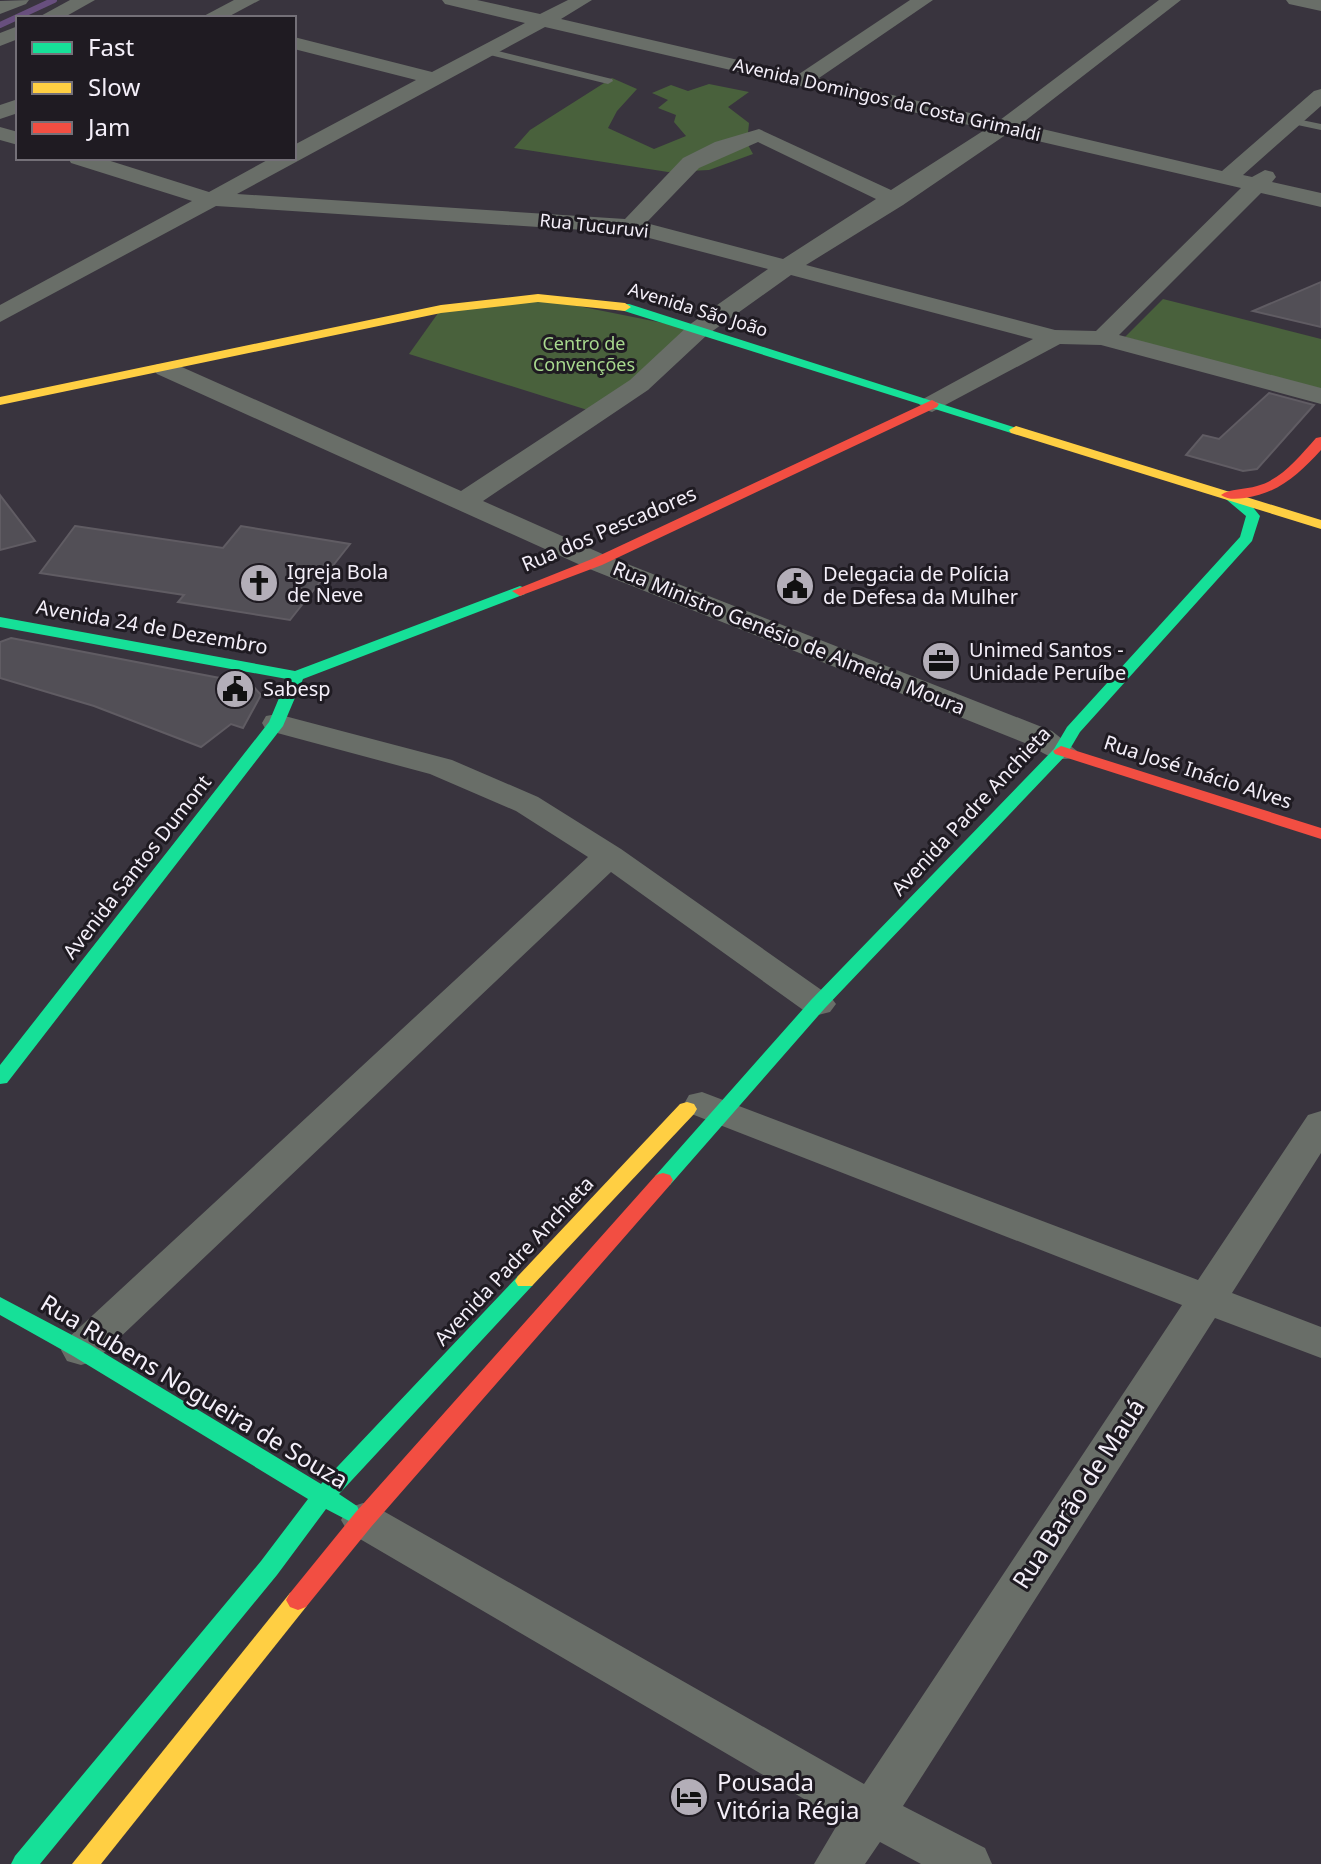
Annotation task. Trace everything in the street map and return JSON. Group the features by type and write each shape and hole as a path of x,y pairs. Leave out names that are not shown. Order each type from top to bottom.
{"main road":[{"name":"Avenida São João","path":"0,401 166,369 441,309 538,298 617,305 1314,523"},
{"name":"Rua dos Pescadores","path":"296,676 597,562 932,404"},
{"path":"1228,495 1252,494 1279,487 1321,441"},
{"path":"1279,487 1314,523"},
{"name":"Avenida Padre Anchieta","path":"24,1864 269,1568 323,1496 1247,538 1253,516 1242,503 1228,495"},
{"name":"Avenida 24 de Dezembro","path":"0,622 296,676"},
{"name":"Avenida Santos Dumont","path":"0,1078 277,723 296,676"},
{"name":"Rua José Inácio Alves","path":"1051,742 1321,834"},
{"name":"Avenida Padre Anchieta","path":"85,1864 707,1101"},
{"name":"Rua Rubens Nogueira de Souza","path":"0,1305 81,1350 363,1520"}],"street":[{"path":"0,8 19,0"},
{"path":"51,16 85,0"},
{"path":"214,16 250,0"},
{"name":"Avenida Domingos da Costa Grimaldi","path":"452,0 550,18 1010,123 1245,178 1321,200"},
{"name":"Avenida Domingos da Costa Grimaldi","path":"491,0 550,18"},
{"path":"296,153 582,0"},
{"path":"808,77 923,0"},
{"path":"464,501 639,385 698,330 788,266 895,200 1010,123 1171,0"},
{"path":"1296,0 1321,5"},
{"path":"296,44 435,79"},
{"path":"1102,338 1310,109"},
{"path":"631,226 691,163 723,147 759,135 895,200"},
{"name":"Rua Tucuruvi","path":"85,160 209,199 631,226 1055,337 1102,338 1321,396"},
{"path":"0,315 283,160"},
{"name":"Avenida Domingos da Costa Grimaldi","path":"1245,178 1321,190"},
{"path":"932,404 1055,337"},
{"name":"Rua Ministro Genésio de Almeida Moura","path":"166,369 597,562 1051,742"},
{"path":"277,723 441,767 527,804 609,856 804,994"},
{"path":"81,1350 609,856"},
{"path":"707,1101 1321,1343"},
{"name":"Rua Barão de Mauá","path":"838,1864 1321,1124"},
{"path":"363,1520 871,1813 968,1864"}],"lane":[{"path":"486,51 608,81"},
{"path":"1310,109 1321,127"}],"green space":[{"path":"612,78 637,89 617,111 608,128 654,149 686,136 674,122 676,115 658,108 668,100 652,93 671,85 688,91 709,84 749,92 728,107 749,123 747,143 753,154 709,170 668,172 514,148 530,130"},
{"name":"Centro de Convenções","path":"538,298 698,330 597,413 409,354 441,309"},
{"path":"1163,299 1321,339 1321,392 1125,337"}],"building":[{"path":"1321,282 1321,327 1253,311"},
{"path":"1269,393 1314,405 1257,469 1243,471 1186,455 1203,435 1219,439"},
{"path":"0,495 35,541 0,550"},
{"path":"75,526 223,548 241,526 350,544 290,620 178,602 184,595 40,573"},
{"path":"11,638 251,684 261,695 243,728 231,724 201,747 94,706 0,678 0,642"}],"waterway":[{"path":"19,16 54,0"},
{"path":"0,25 16,18"}],"traffic: fast":[{"path":"625,307 1016,430"},
{"path":"663,1180 818,1004 1061,751 1073,730 1247,538 1253,516 1242,503 1228,495"},
{"path":"0,622 296,676 520,591"},
{"path":"0,1078 277,723 296,676"},
{"path":"24,1864 269,1568 323,1496 525,1281"},
{"path":"0,1305 81,1350 349,1512"}],"traffic: slow":[{"path":"0,401 441,309 538,298 625,307"},
{"path":"1016,430 1321,525"},
{"path":"525,1281 687,1109"},
{"path":"85,1864 298,1600"}],"traffic: jam":[{"path":"520,591 597,562 932,404"},
{"path":"1228,495 1259,491 1282,480 1321,441"},
{"path":"1061,751 1321,834"},
{"path":"298,1600 363,1520 663,1180"}],"place":[{"name":"Igreja Bola de Neve","path":"259,583"},
{"name":"Delegacia de Polícia de Defesa da Mulher","path":"795,586"},
{"name":"Unimed Santos - Unidade Peruíbe","path":"941,661"},
{"name":"Sabesp","path":"235,689"},
{"name":"Pousada Vitória Régia","path":"689,1797"}]}
